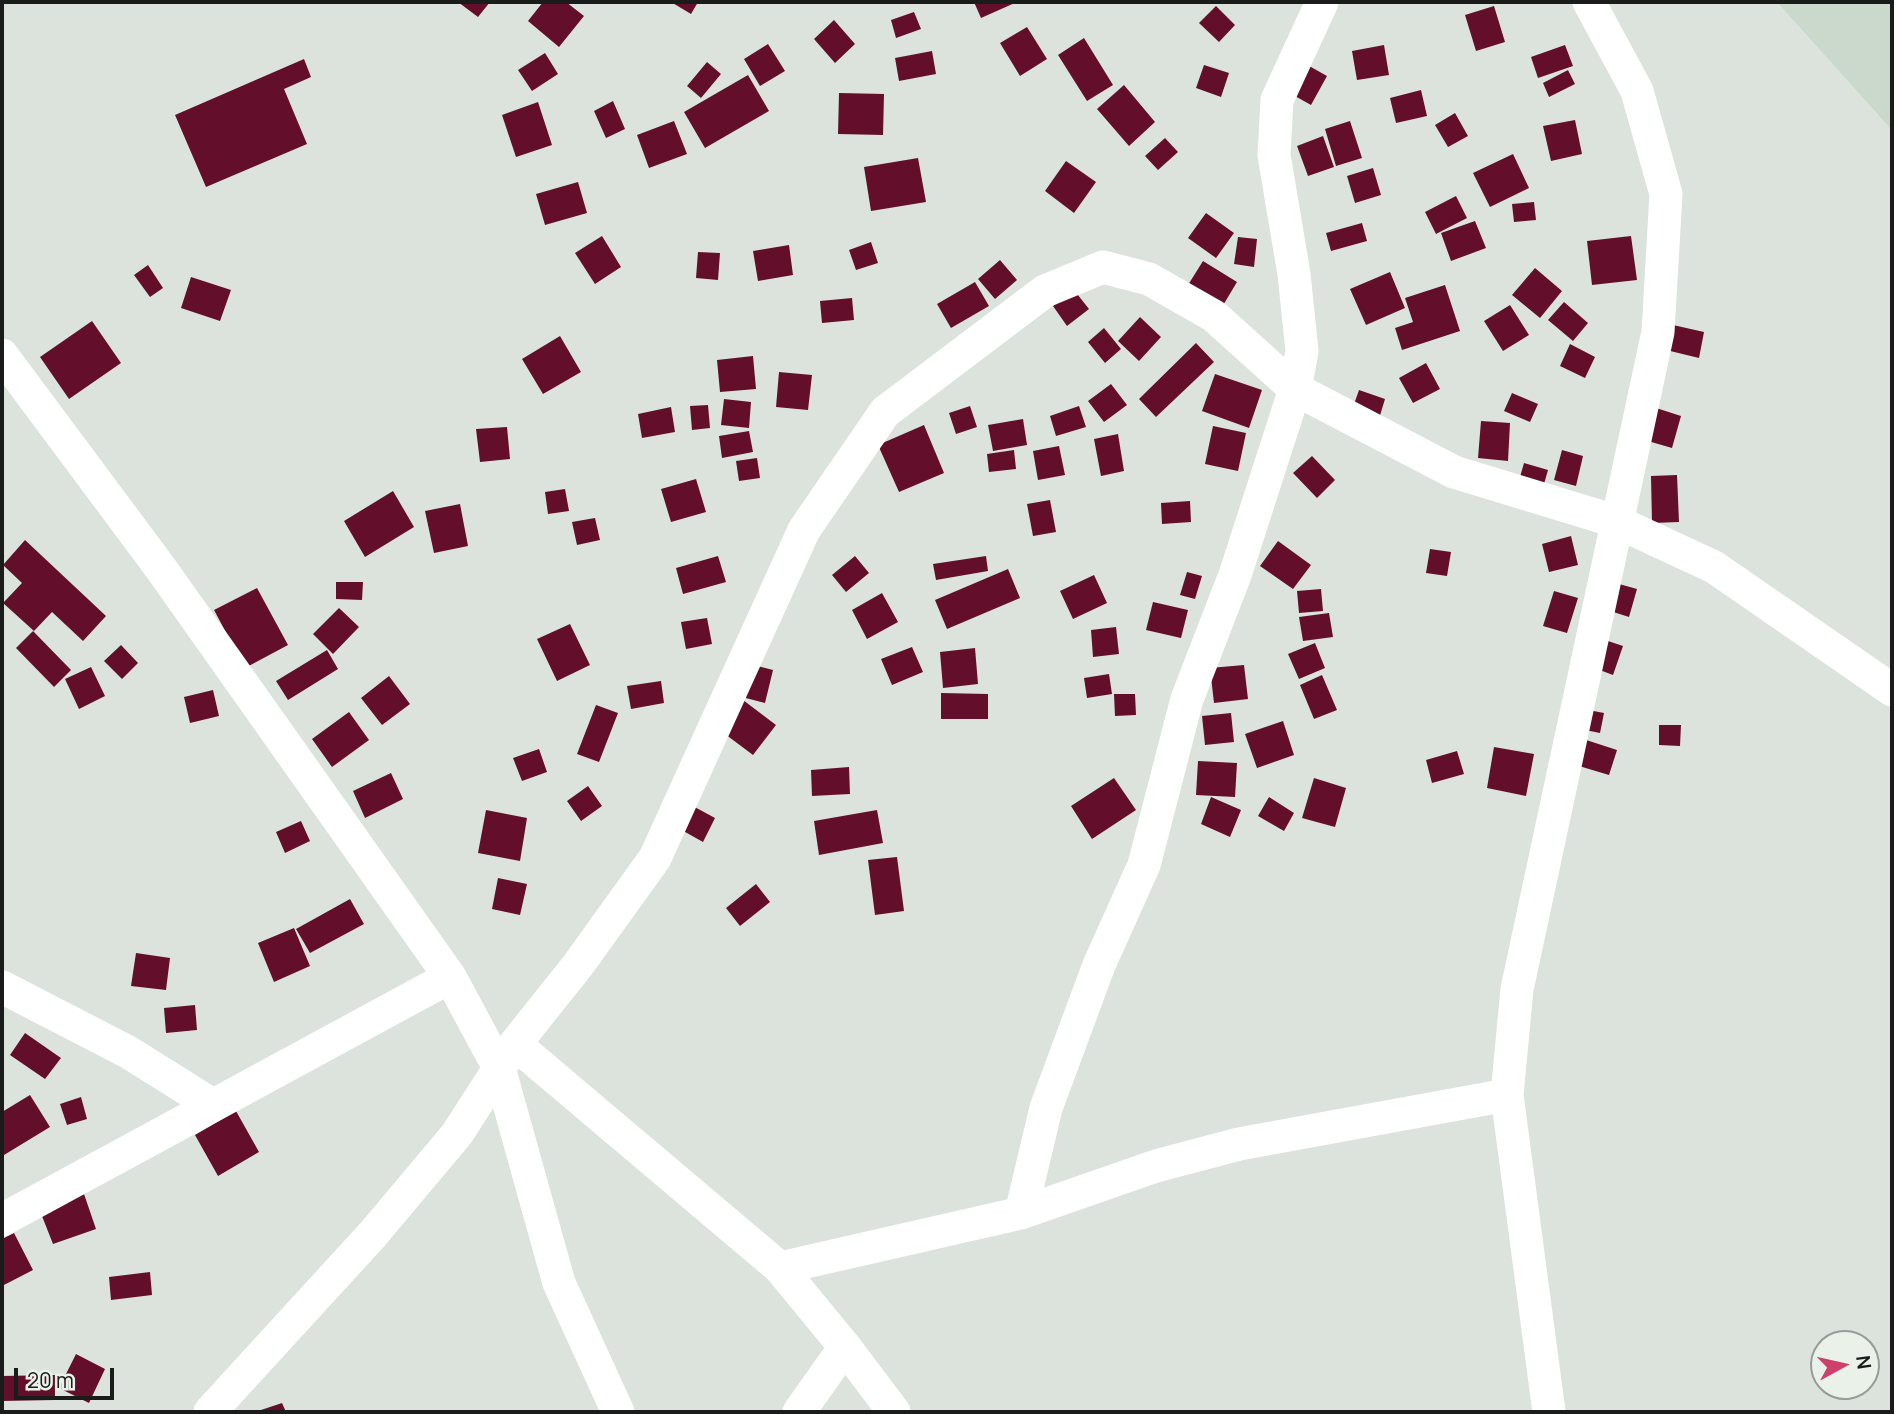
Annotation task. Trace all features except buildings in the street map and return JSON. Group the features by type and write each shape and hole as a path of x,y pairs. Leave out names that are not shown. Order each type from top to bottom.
{"street":[{"path":"1021,1213 1046,1108 1099,965 1143,865 1187,699 1235,575 1296,389 1302,351 1294,274 1274,155 1277,100 1322,2"},
{"path":"1549,1412 1507,1095 1517,989 1594,637 1615,521 1658,332 1666,194 1637,92 1589,2"},
{"path":"210,1412 373,1234 457,1134 507,1056 578,965 655,858 804,530 885,412 1045,291 1103,267 1149,279 1214,316 1296,389 1454,472 1615,521 1714,567 1892,690"},
{"path":"2,355 162,570 507,1056 780,1268 894,1412"},
{"path":"2,1220 450,976"},
{"path":"2,987 128,1052 211,1104"},
{"path":"507,1056 559,1283 618,1412"},
{"path":"780,1268 1021,1213 1156,1166 1240,1144 1507,1095"},
{"path":"799,1412 845,1347"}],"shaded area":[{"path":"1777,2 1892,2 1892,130"}]}
